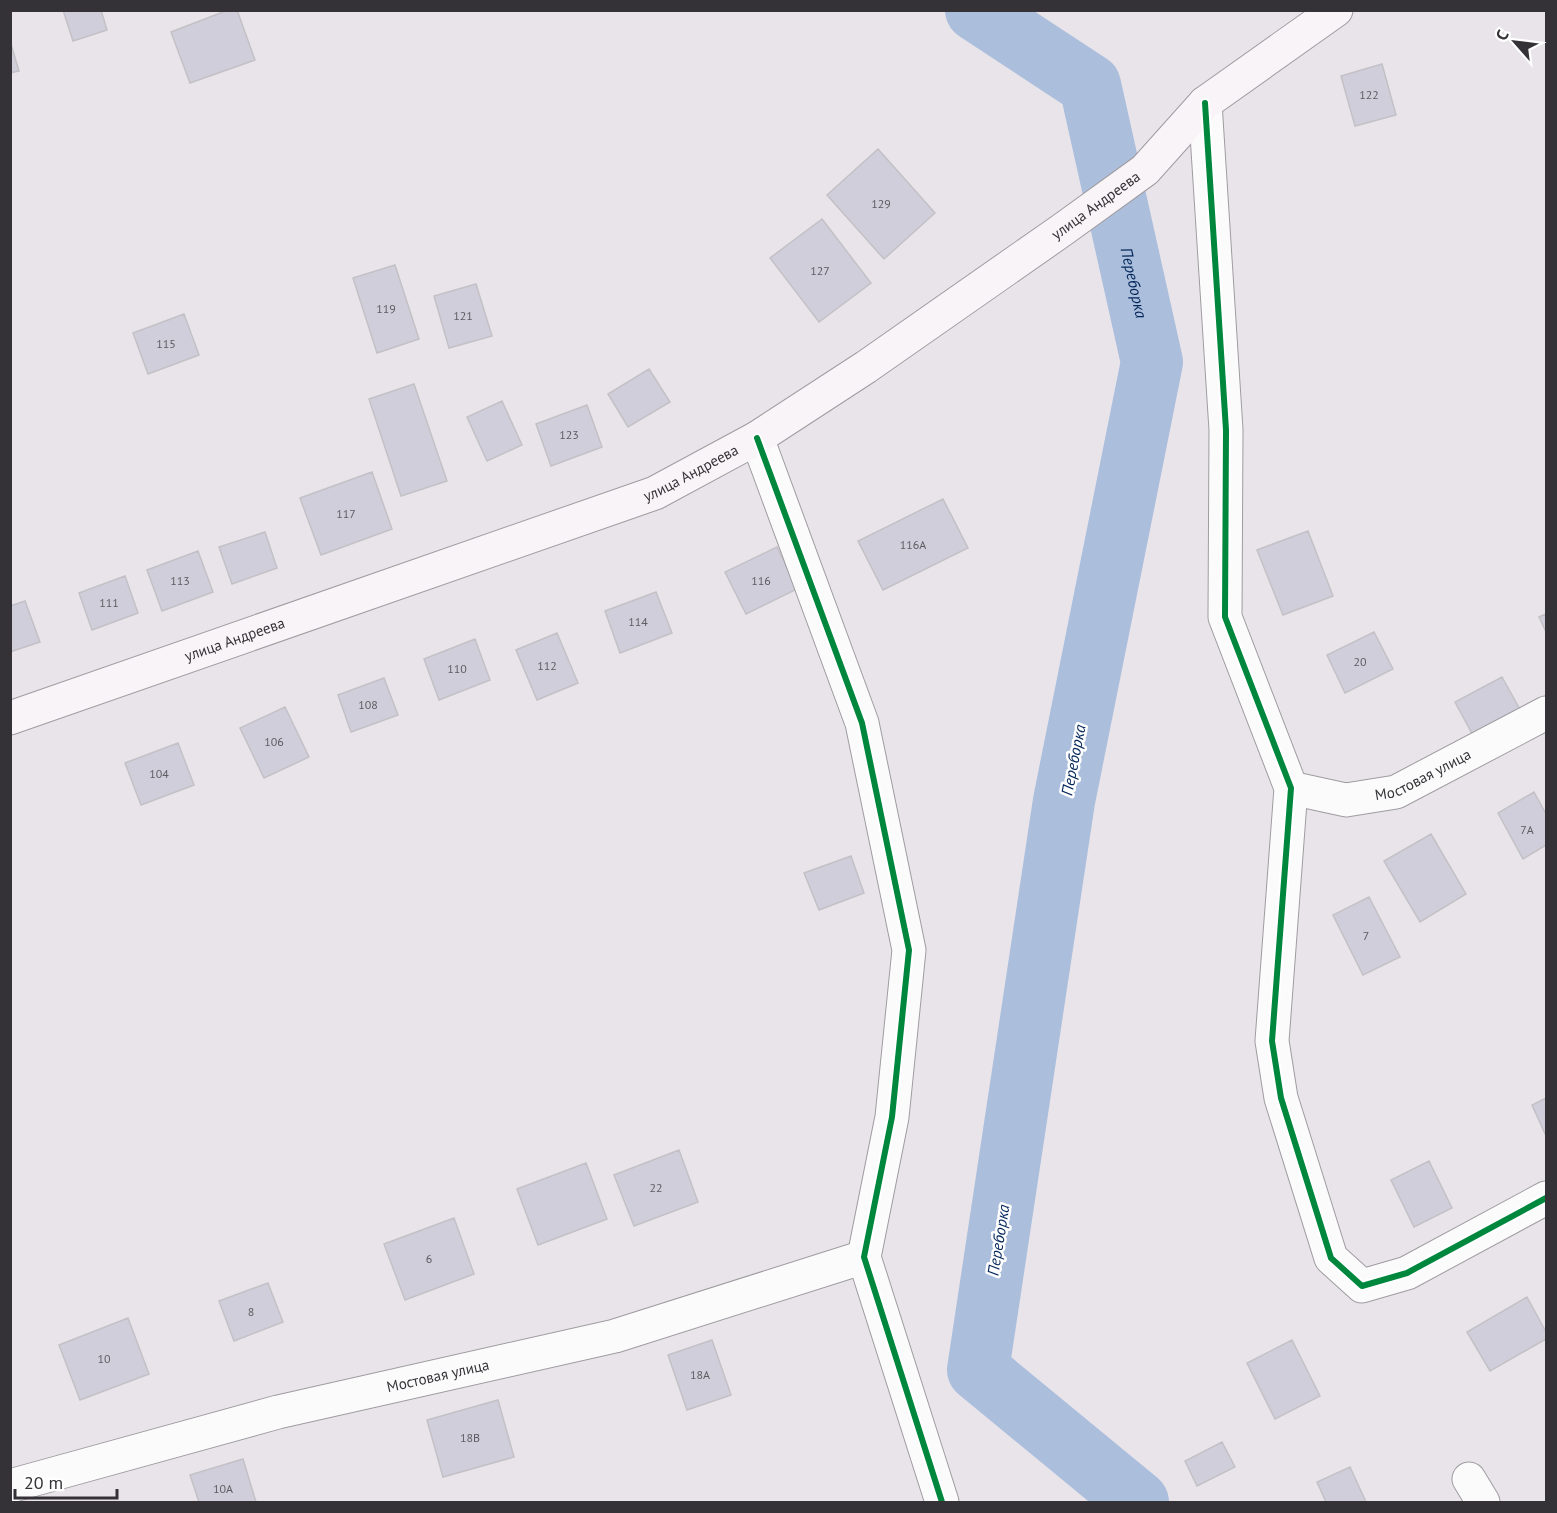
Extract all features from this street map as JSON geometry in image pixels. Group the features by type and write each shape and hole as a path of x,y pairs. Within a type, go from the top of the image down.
{"main road":[{"name":"улица Андреева","path":"10,718 655,493 757,438 866,367 1062,230 1145,170 1205,103 1336,10"}],"street":[{"path":"1205,103 1226,430 1225,616 1292,788 1272,1041 1281,1098 1331,1258 1362,1286 1407,1273 1546,1198"},
{"path":"757,438 862,723 909,950 892,1117 864,1257 942,1503"},
{"name":"Мостовая улица","path":"1292,788 1346,800 1396,792 1546,713"},
{"name":"Мостовая улица","path":"10,1486 278,1412 615,1336 864,1257"}],"building":[{"path":"63,10 101,10 107,30 73,41"},
{"path":"228,10 237,10 255,60 190,83 171,32"},
{"path":"10,41 19,71 10,73"},
{"path":"1382,64 1396,115 1355,126 1341,76"},
{"path":"878,149 935,213 884,259 827,195"},
{"path":"822,219 871,283 819,322 770,258"},
{"path":"395,265 419,339 377,353 353,278"},
{"path":"476,284 492,336 449,348 434,296"},
{"path":"184,314 199,355 148,374 133,333"},
{"path":"649,369 670,402 628,427 608,394"},
{"path":"414,384 447,481 401,496 369,399"},
{"path":"502,401 522,445 487,461 467,417"},
{"path":"587,405 602,447 551,466 536,424"},
{"path":"372,472 392,529 321,555 300,498"},
{"path":"943,499 968,548 883,590 858,541"},
{"path":"1308,531 1333,596 1283,615 1257,550"},
{"path":"265,532 277,568 232,584 219,547"},
{"path":"777,547 797,589 746,614 725,572"},
{"path":"198,551 213,592 162,611 147,570"},
{"path":"125,576 138,613 92,630 79,593"},
{"path":"656,592 672,633 620,653 605,611"},
{"path":"25,601 40,642 10,652 10,606"},
{"path":"1546,614 1546,632 1539,617"},
{"path":"1374,632 1393,669 1345,693 1327,655"},
{"path":"557,633 578,683 537,700 516,650"},
{"path":"475,639 490,680 439,700 424,659"},
{"path":"1502,677 1522,713 1475,739 1455,702"},
{"path":"384,678 398,715 351,732 338,695"},
{"path":"285,707 309,757 264,778 240,728"},
{"path":"178,743 194,785 141,805 125,763"},
{"path":"1534,792 1546,814 1546,845 1523,859 1498,813"},
{"path":"1431,834 1466,894 1420,922 1384,861"},
{"path":"851,856 864,893 819,910 804,873"},
{"path":"1369,897 1400,957 1363,975 1333,915"},
{"path":"1546,1098 1546,1136 1532,1105"},
{"path":"679,1150 698,1202 634,1226 614,1175"},
{"path":"1429,1161 1452,1208 1414,1227 1391,1180"},
{"path":"586,1163 607,1219 538,1245 517,1189"},
{"path":"454,1218 474,1274 405,1300 384,1244"},
{"path":"268,1283 283,1322 234,1341 219,1301"},
{"path":"1527,1297 1546,1332 1546,1339 1490,1371 1467,1332"},
{"path":"128,1318 149,1374 80,1400 59,1345"},
{"path":"712,1340 731,1395 687,1410 668,1355"},
{"path":"1292,1340 1320,1396 1275,1419 1247,1363"},
{"path":"498,1400 514,1457 443,1477 427,1420"},
{"path":"1222,1442 1235,1467 1197,1486 1185,1461"},
{"path":"243,1459 256,1502 199,1502 190,1475"},
{"path":"1350,1467 1366,1502 1326,1502 1317,1482"}],"waterway":[{"name":"Переборка","path":"976,10 1090,85 1152,362 1064,801 978,1370 1138,1502"}],"cycle path":[{"path":"1205,103 1226,430 1225,617 1291,788 1272,1041 1281,1098 1331,1258 1362,1286 1407,1273 1546,1198"},
{"path":"757,438 862,723 909,950 892,1117 864,1257 942,1502"}]}
